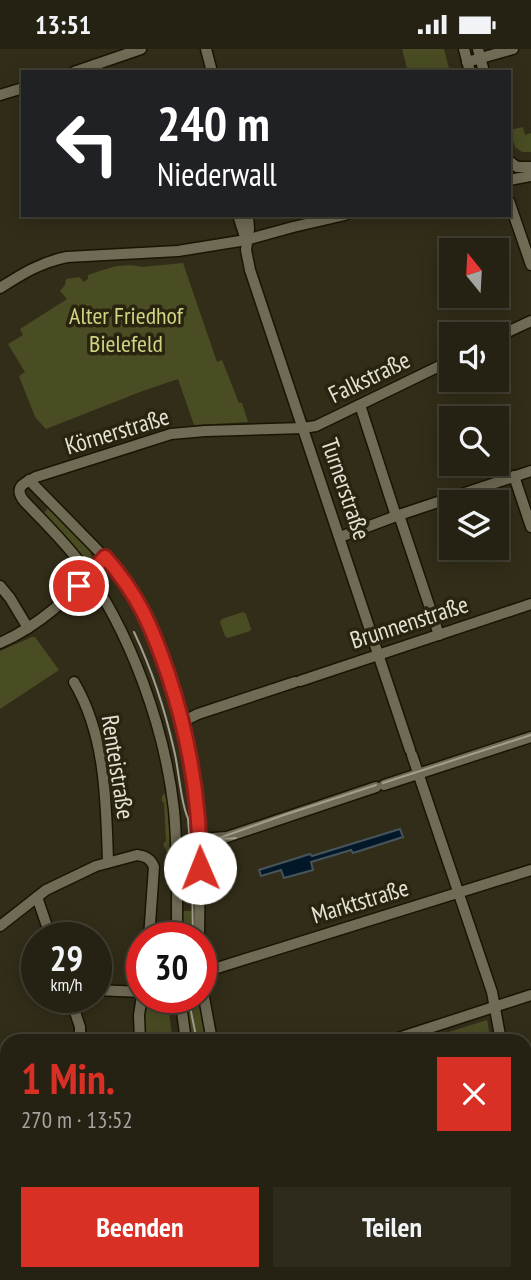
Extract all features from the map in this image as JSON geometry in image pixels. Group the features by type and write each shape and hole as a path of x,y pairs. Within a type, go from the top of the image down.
{"street":[{"path":"80,70 141,49"},
{"path":"206,49 211,70"},
{"path":"464,49 469,67"},
{"path":"469,67 480,54 513,49"},
{"path":"0,95 21,89"},
{"path":"511,162 517,167 531,167"},
{"path":"511,180 531,176"},
{"path":"511,207 531,265"},
{"path":"239,217 246,240"},
{"path":"246,240 248,217"},
{"path":"0,288 31,268 56,259 178,251 246,240 336,217"},
{"name":"Turnerstraße","path":"246,240 246,254 255,284 458,893 495,1007 500,1034"},
{"path":"509,331 531,321"},
{"name":"Falkstraße","path":"303,428 316,426 439,366"},
{"path":"360,405 439,635"},
{"name":"Körnerstraße","path":"26,482 171,434 303,428"},
{"path":"340,537 397,515 531,471"},
{"path":"514,476 531,527"},
{"path":"177,922 174,816 160,739 144,689 123,635 90,575 71,550 21,498 20,488 26,482 105,557 123,578 149,623 173,688 195,786 200,839 199,922"},
{"path":"0,643 28,628 90,575 105,557"},
{"path":"0,586 28,628"},
{"name":"Brunnenstraße","path":"182,722 198,714 531,604"},
{"name":"Renteistraße","path":"74,682 89,709 96,734 106,796 108,862"},
{"path":"200,839 227,837 531,737"},
{"path":"0,926 46,890 108,862 137,855 150,860 153,867 150,922"},
{"name":"Marktstraße","path":"217,967 531,870"},
{"path":"37,897 46,922"},
{"path":"411,1034 531,995"},
{"path":"76,1013 80,1034"},
{"path":"139,1013 140,1034"},
{"path":"182,1013 185,1034"},
{"path":"207,1013 211,1034"}],"green space":[{"path":"402,49 444,49 449,70 407,70"},
{"path":"523,127 525,135 531,133 531,152 522,152 515,147 511,130"},
{"name":"Alter Friedhof Bielefeld","path":"183,263 217,362 222,360 248,422 194,425 178,379 46,429 35,417 19,376 25,372 8,344 23,335 20,329 67,299 60,291 66,279 79,277 84,282 88,275 121,266"},
{"path":"50,506 88,546 92,557 86,563 41,516"},
{"path":"243,612 246,614 250,631 228,638 220,622"},
{"path":"35,637 59,670 0,709 0,651"},
{"path":"167,792 172,857 163,844 166,841 162,796"},
{"path":"177,799 182,838 181,911 195,911 196,865 195,922 178,922"},
{"path":"146,1013 169,1013 172,1034 146,1034"},
{"path":"186,1013 204,1013 208,1034 191,1034"},
{"path":"487,1020 490,1034 442,1034"}],"water":[{"path":"400,829 403,837 353,853 351,850 311,862 313,870 284,878 281,870 261,876 259,870 310,854 312,856"}],"tram line":[{"path":"134,632 152,675 166,720 188,818 195,829 206,835 223,839 236,838"},
{"path":"383,783 531,735"},
{"path":"185,880 192,857 208,842 376,785"},
{"path":"188,818 193,922"},
{"path":"191,1013 196,1034"}],"route":[{"path":"79,586 105,557 139,603 156,638 173,688 192,764 199,815 200,868"}]}
